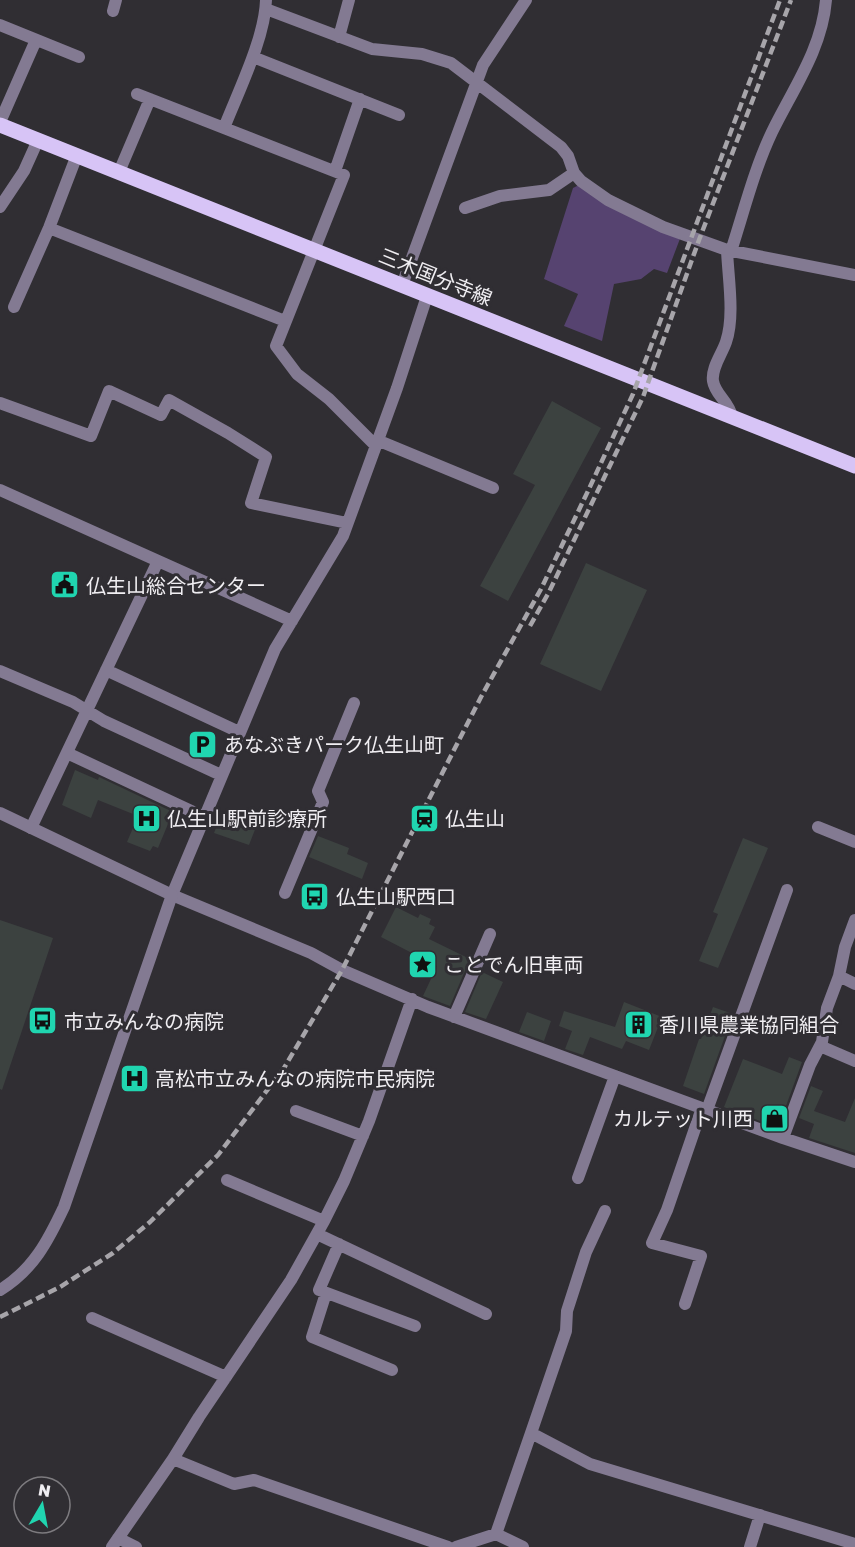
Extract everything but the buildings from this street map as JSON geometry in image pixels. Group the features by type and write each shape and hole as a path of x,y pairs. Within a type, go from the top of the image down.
{"main road":[{"name":"三木国分寺線","path":"0,124 855,466"}],"street":[{"path":"339,37 349,0"},
{"path":"402,285 487,57 526,0"},
{"path":"732,417 730,406 715,388 712,379 730,328 729,250 771,134 816,46 826,0"},
{"path":"224,128 253,57 266,4 339,37 372,49 436,58 451,63 561,147 568,156 574,173 608,200 663,227 729,250 855,275"},
{"path":"0,25 79,57"},
{"path":"0,124 36,40"},
{"path":"253,57 399,115"},
{"path":"137,94 344,174 276,346 297,374 329,399 376,442 493,488"},
{"path":"119,172 150,99"},
{"path":"335,171 360,99"},
{"path":"0,207 24,171 39,140"},
{"path":"14,307 49,228 76,155"},
{"path":"465,208 500,196 549,190 574,173"},
{"path":"49,228 285,321"},
{"path":"0,1290 15,1281 46,1245 64,1207 172,895 275,649 343,536 427,296"},
{"path":"0,403 92,436 109,391 161,415 169,400 266,457 251,503 347,524"},
{"path":"0,490 292,621"},
{"path":"31,828 158,561"},
{"path":"106,670 239,732"},
{"path":"0,671 73,702 87,711 221,775"},
{"path":"285,893 323,802 318,791 354,703"},
{"path":"67,753 204,817"},
{"path":"0,813 172,895 284,941 342,970 454,1017 783,1138 855,1162"},
{"path":"818,827 855,842"},
{"path":"685,1304 701,1256 652,1243 667,1210 787,890"},
{"path":"783,1138 810,1065 820,1046 827,1008 855,920"},
{"path":"454,1017 490,933"},
{"path":"839,976 855,984"},
{"path":"136,1547 115,1543 173,1460 291,1280 317,1234 344,1181 363,1136 412,999"},
{"path":"820,1046 855,1062"},
{"path":"578,1178 615,1076"},
{"path":"296,1111 363,1136"},
{"path":"226,1180 324,1221"},
{"path":"496,1534 566,1331 567,1311 586,1252 604,1212"},
{"path":"317,1234 486,1314"},
{"path":"339,1244 319,1290 415,1326"},
{"path":"326,1293 312,1336 392,1370"},
{"path":"92,1318 226,1377"},
{"path":"531,1433 590,1464 855,1544"},
{"path":"173,1460 234,1484 254,1480 448,1547"},
{"path":"750,1547 760,1515"},
{"path":"456,1547 496,1534 523,1547"}],"shaded area":[{"path":"581,184 681,236 667,273 654,269 641,279 614,284 602,341 564,326 578,294 544,279 573,188"}],"railway":[{"path":"0,1317 60,1287 113,1253 150,1222 218,1155 284,1068 342,970 481,697 541,589 588,491 633,394 780,0"},
{"path":"530,626 549,592 643,397 699,240 791,0"}],"place":[{"name":"仏生山総合センター","path":"65,585"},
{"name":"あなぶきパーク仏生山町","path":"203,744"},
{"name":"仏生山駅前診療所","path":"146,818"},
{"name":"仏生山","path":"424,818"},
{"name":"仏生山駅西口","path":"315,896"},
{"name":"ことでん旧車両","path":"423,964"},
{"name":"市立みんなの病院","path":"43,1021"},
{"name":"香川県農業協同組合","path":"638,1024"},
{"name":"高松市立みんなの病院市民病院","path":"134,1078"},
{"name":"カルテット川西","path":"774,1118"}]}
